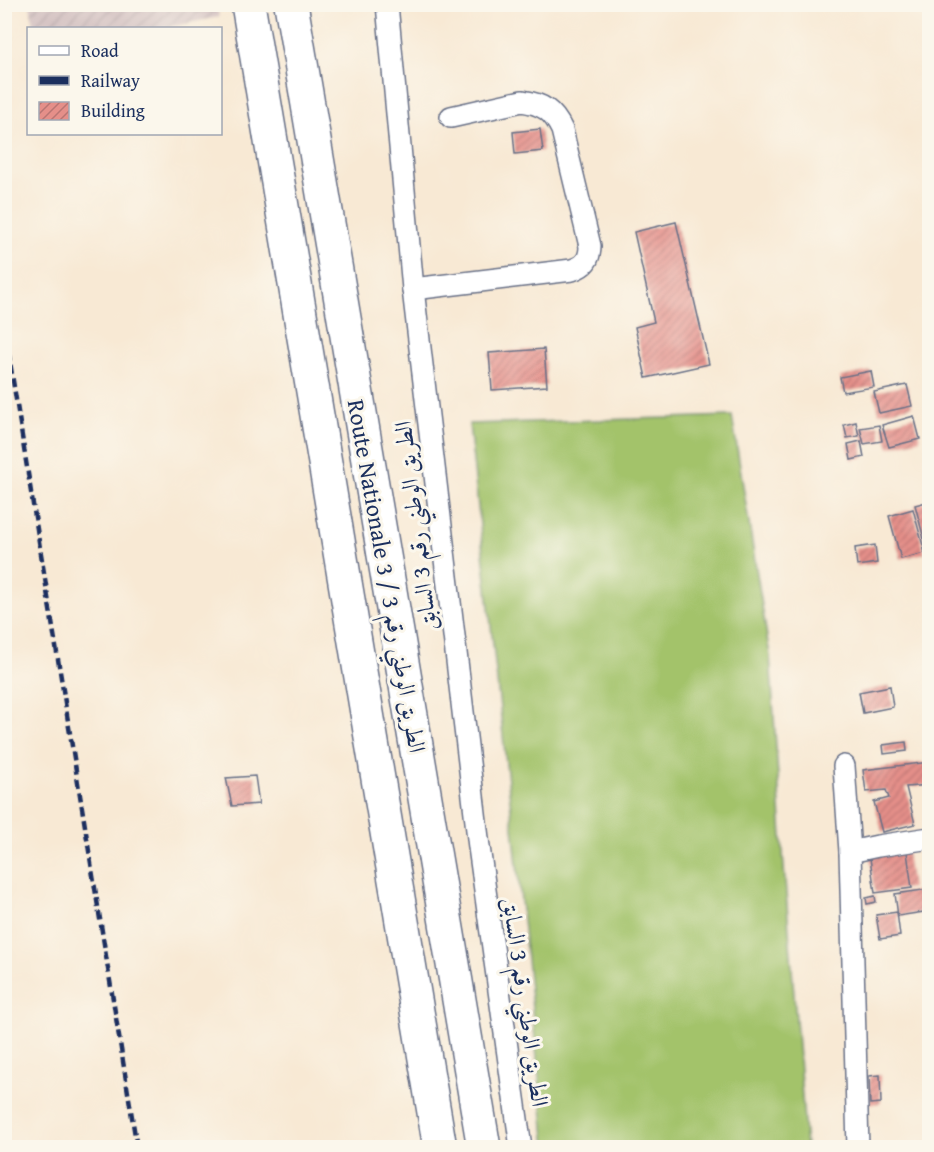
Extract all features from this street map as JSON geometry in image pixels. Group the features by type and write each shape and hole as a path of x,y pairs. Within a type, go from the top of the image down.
{"highway":[{"name":"Route Nationale 3 / الطريق الوطني رقم 3","path":"248,4 440,1148"},
{"name":"Route Nationale 3 / الطريق الوطني رقم 3","path":"291,4 484,1148"}],"street":[{"name":"الطريق الوطني رقم 3 السابق","path":"387,4 413,289 479,847 520,1148"},
{"path":"413,289 572,270 584,265 590,253 562,130 551,112 533,102 522,101 452,117"},
{"path":"844,766 850,852 858,1148"},
{"path":"850,852 930,838"}],"shaded area":[{"path":"30,5 217,5 219,17 169,27 34,27"}],"green space":[{"path":"732,416 770,656 806,1147 546,1147 469,424"}],"building":[{"path":"540,129 543,151 515,154 513,132"},
{"path":"676,222 709,364 646,378 635,327 654,322 634,232"},
{"path":"544,349 547,386 492,390 489,353"},
{"path":"871,371 874,387 843,392 840,377"},
{"path":"907,385 912,406 879,413 874,392"},
{"path":"914,416 920,439 889,447 882,425"},
{"path":"856,422 859,436 847,438 844,425"},
{"path":"879,425 882,441 864,444 860,428"},
{"path":"861,441 864,457 851,460 848,444"},
{"path":"930,501 930,558 929,558 915,505"},
{"path":"913,509 925,553 901,559 889,516"},
{"path":"875,545 877,563 857,566 855,548"},
{"path":"890,686 893,707 863,713 859,692"},
{"path":"906,742 907,751 884,754 883,745"},
{"path":"930,762 930,785 906,787 915,824 882,832 874,802 889,798 886,790 866,792 863,770"},
{"path":"255,776 259,804 232,806 226,778"},
{"path":"906,845 912,888 875,893 869,851"},
{"path":"930,889 930,911 898,916 895,894"},
{"path":"875,896 876,902 867,904 866,898"},
{"path":"897,912 900,936 880,939 876,915"},
{"path":"880,1075 881,1103 870,1104 869,1076"},
{"path":"927,1143 927,1148 906,1148 906,1145"}],"railway":[{"path":"4,325 137,1148"}]}
